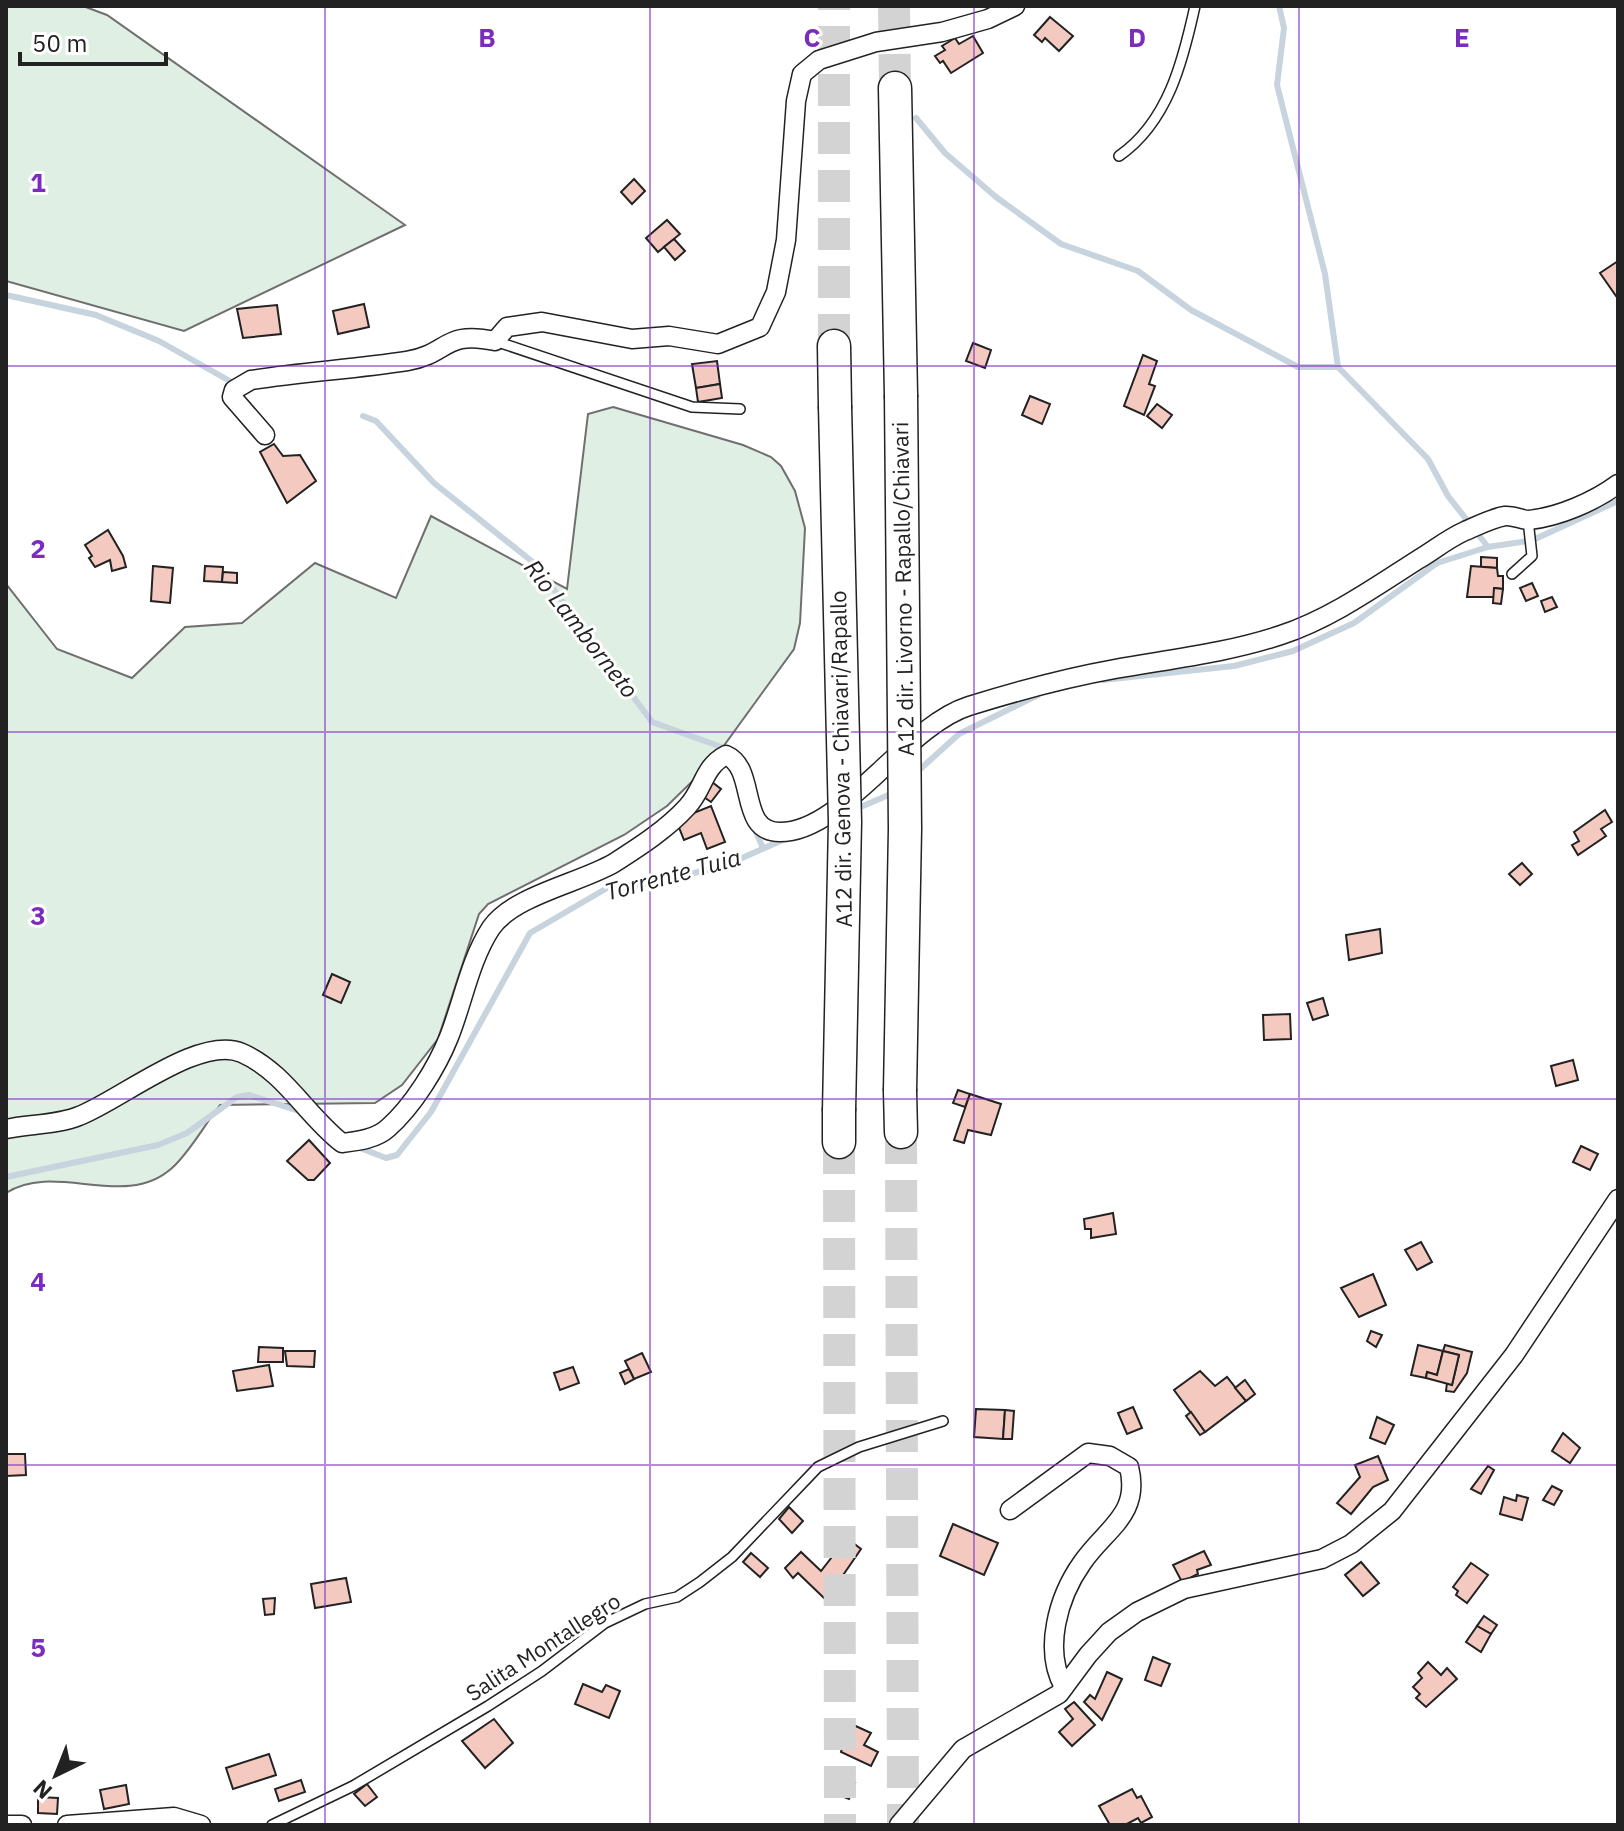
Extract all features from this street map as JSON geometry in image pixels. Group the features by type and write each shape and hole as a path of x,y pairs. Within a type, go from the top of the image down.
{"highway":[{"name":"A12 dir. Livorno - Rapallo/Chiavari","path":"895,88 905,829 901,1132"},
{"name":"A12 dir. Genova - Chiavari/Rapallo","path":"834,346 845,822 839,1127"}],"street":[{"path":"265,435 232,397 234,390 251,380 410,360 469,336 495,341 507,327 542,322 632,339 669,336 718,344 760,327 776,292 786,240 796,101 802,74 819,60 876,42 942,32 988,19 1015,6"},
{"path":"6,1129 75,1118 174,1065 209,1051 239,1051 286,1083 325,1129 342,1143 365,1140 387,1129 419,1090 448,1040 472,969 492,927 520,904 612,864 652,837 689,806 712,762 726,755 737,760 756,820 766,830 781,832 824,818 894,757 939,722 965,708 1057,680 1211,654 1281,635 1318,620 1462,532 1507,516 1528,520 1593,501 1618,484"},
{"path":"899,1825 963,1749 1059,1694 1109,1632 1137,1612 1184,1589 1322,1559 1351,1544 1392,1511 1514,1355 1618,1199"},
{"path":"1010,1510 1088,1453 1110,1456 1129,1467 1134,1486 1130,1501 1114,1529 1081,1564 1060,1612 1052,1652 1057,1674 1064,1687"},
{"path":"67,1825 174,1817 201,1825"},
{"path":"6,1825 22,1825"}],"lane":[{"path":"1119,156 1138,143 1159,116 1186,48 1195,6"},
{"path":"495,341 692,407 740,409"},
{"path":"1512,574 1532,556 1528,520"},
{"name":"Salita Montallegro","path":"272,1825 353,1786 488,1706 542,1671 605,1623 645,1604 677,1597 700,1582 732,1557 818,1467 859,1447 943,1421"}],"green space":[{"path":"6,6 83,6 107,15 405,225 184,331 6,281"},
{"path":"613,407 743,445 771,457 781,466 795,491 805,528 800,623 794,649 712,762 667,806 624,835 488,904 479,914 438,1039 402,1085 375,1103 220,1105 179,1161 153,1180 133,1186 46,1182 26,1185 6,1193 6,584 57,649 132,678 185,627 242,623 315,563 396,598 431,516 567,589 588,414"}],"building":[{"path":"1050,17 1073,36 1059,51 1045,38 1042,42 1034,35"},
{"path":"973,36 983,53 951,73 935,56 945,50 942,46 955,38 959,44"},
{"path":"634,179 645,191 632,204 621,192"},
{"path":"667,220 680,234 658,252 646,238"},
{"path":"674,239 685,251 675,260 664,247"},
{"path":"1618,261 1618,295 1616,296 1600,273"},
{"path":"364,304 369,327 338,334 333,311"},
{"path":"277,305 281,334 243,338 237,309"},
{"path":"973,343 991,350 985,368 966,361"},
{"path":"1143,355 1157,361 1149,384 1155,386 1144,415 1124,406"},
{"path":"717,361 720,384 696,388 692,364"},
{"path":"720,384 722,398 698,402 696,388"},
{"path":"1030,396 1050,404 1042,424 1022,415"},
{"path":"1157,404 1172,415 1162,428 1147,416"},
{"path":"274,444 283,456 300,455 316,481 287,503 260,452"},
{"path":"108,530 126,567 112,571 110,560 95,567 85,545"},
{"path":"1481,557 1497,558 1497,568 1481,567"},
{"path":"153,566 173,568 170,603 151,601"},
{"path":"205,566 223,567 222,582 204,581"},
{"path":"1471,566 1497,568 1498,576 1503,576 1503,589 1494,588 1494,597 1467,597"},
{"path":"223,572 237,573 237,583 222,582"},
{"path":"1532,583 1538,596 1526,601 1520,588"},
{"path":"1494,588 1503,589 1501,604 1493,603"},
{"path":"1552,597 1557,607 1545,612 1541,601"},
{"path":"712,782 721,789 711,802 701,795"},
{"path":"711,806 725,842 707,849 701,833 684,840 676,820"},
{"path":"1605,810 1612,822 1601,829 1606,836 1578,855 1572,845 1579,841 1574,832"},
{"path":"1522,863 1532,874 1520,885 1509,874"},
{"path":"1380,929 1382,953 1349,960 1346,935"},
{"path":"332,974 350,982 341,1003 323,995"},
{"path":"1323,998 1328,1015 1313,1020 1307,1003"},
{"path":"1290,1014 1291,1039 1264,1040 1263,1015"},
{"path":"1573,1060 1578,1080 1556,1086 1551,1066"},
{"path":"958,1090 970,1094 965,1107 953,1103"},
{"path":"970,1094 1001,1104 991,1135 968,1130 964,1143 954,1140"},
{"path":"309,1140 330,1163 314,1180 308,1180 287,1161"},
{"path":"1581,1146 1598,1154 1590,1170 1573,1162"},
{"path":"1113,1213 1116,1234 1091,1238 1091,1229 1085,1229 1084,1219"},
{"path":"1421,1242 1432,1262 1417,1270 1405,1250"},
{"path":"1373,1274 1386,1305 1359,1317 1341,1288"},
{"path":"1371,1331 1382,1335 1376,1347 1367,1341"},
{"path":"1418,1345 1443,1351 1437,1375 1427,1372 1426,1378 1411,1375"},
{"path":"1445,1345 1472,1352 1467,1373 1454,1392 1446,1391 1447,1383 1452,1385 1459,1355 1443,1351"},
{"path":"259,1347 283,1348 283,1362 258,1362"},
{"path":"285,1351 315,1351 314,1367 287,1366"},
{"path":"1443,1351 1459,1355 1452,1385 1426,1378 1427,1372 1437,1375"},
{"path":"642,1353 651,1372 634,1379 625,1361"},
{"path":"269,1365 273,1386 237,1391 233,1371"},
{"path":"573,1367 579,1383 560,1390 554,1373"},
{"path":"629,1369 634,1379 625,1384 620,1373"},
{"path":"1200,1371 1215,1386 1227,1377 1246,1401 1205,1432 1174,1390"},
{"path":"1245,1380 1255,1394 1246,1401 1235,1388"},
{"path":"1133,1407 1142,1428 1127,1434 1118,1413"},
{"path":"976,1409 1005,1410 1003,1439 974,1437"},
{"path":"1005,1410 1014,1411 1012,1439 1003,1439"},
{"path":"1191,1412 1205,1432 1200,1435 1186,1416"},
{"path":"1377,1417 1394,1425 1385,1444 1370,1438"},
{"path":"1563,1433 1580,1448 1570,1463 1552,1451"},
{"path":"6,1454 25,1454 26,1475 6,1476"},
{"path":"1378,1456 1388,1480 1373,1487 1351,1514 1337,1503 1360,1477 1355,1465"},
{"path":"1488,1466 1494,1470 1481,1494 1471,1489"},
{"path":"1552,1486 1562,1491 1554,1505 1543,1500"},
{"path":"1517,1495 1528,1498 1522,1520 1500,1514 1504,1497 1516,1501"},
{"path":"789,1507 803,1521 792,1533 779,1519"},
{"path":"953,1524 998,1543 984,1575 940,1556"},
{"path":"848,1539 861,1549 826,1600 798,1573 793,1578 785,1568 801,1552 821,1571 835,1553 831,1550 838,1541 844,1545"},
{"path":"1204,1551 1211,1565 1197,1570 1198,1574 1182,1582 1173,1565"},
{"path":"751,1553 768,1568 760,1577 743,1562"},
{"path":"1361,1562 1379,1583 1363,1596 1345,1575"},
{"path":"1471,1563 1488,1575 1467,1603 1456,1595 1458,1591 1453,1587"},
{"path":"346,1578 351,1602 315,1608 311,1584"},
{"path":"275,1598 274,1614 265,1615 263,1599"},
{"path":"1484,1616 1497,1625 1491,1634 1477,1626"},
{"path":"1477,1626 1491,1634 1481,1652 1466,1642"},
{"path":"1153,1657 1170,1664 1161,1686 1145,1680"},
{"path":"1428,1662 1441,1675 1447,1668 1457,1679 1426,1707 1416,1698 1420,1694 1413,1687 1422,1678 1418,1673"},
{"path":"1107,1672 1122,1679 1102,1720 1084,1702 1090,1695 1095,1699"},
{"path":"583,1684 602,1692 606,1685 620,1691 609,1718 575,1704"},
{"path":"1074,1702 1095,1725 1072,1746 1059,1732 1073,1719 1065,1709"},
{"path":"494,1719 513,1743 485,1768 462,1741"},
{"path":"849,1723 871,1733 864,1745 878,1752 871,1766 841,1752"},
{"path":"269,1754 276,1775 233,1789 226,1768"},
{"path":"301,1780 305,1792 279,1801 275,1789"},
{"path":"840,1780 855,1783 849,1799 836,1794"},
{"path":"367,1784 377,1797 365,1806 354,1794"},
{"path":"126,1785 129,1804 104,1809 100,1790"},
{"path":"1132,1789 1137,1798 1141,1796 1152,1817 1141,1823 1138,1818 1125,1825 1110,1825 1099,1806"},
{"path":"38,1797 58,1798 57,1814 38,1813"}],"waterway":[{"path":"1279,6 1284,28 1277,85 1325,274 1338,367 1428,459 1448,496 1488,547"},
{"path":"916,118 945,153 996,197 1061,244 1138,271 1191,310 1298,367 1338,367"},
{"name":"Rio Lamborneto","path":"6,295 96,315 159,341 235,384"},
{"name":"Rio Lamborneto","path":"363,416 376,421 434,483 534,563 652,722 727,749"},
{"name":"Torrente Tuia","path":"1535,539 1618,501"},
{"name":"Torrente Tuia","path":"1103,680 1234,666 1293,651 1354,623 1437,563 1488,547 1528,541"},
{"name":"Torrente Tuia","path":"917,772 959,734 1038,695"},
{"name":"Torrente Tuia","path":"856,809 893,793"},
{"name":"Rio Lamborneto","path":"753,825 763,848"},
{"name":"Torrente Tuia","path":"355,1146 386,1158 397,1155 431,1112 530,933 607,888 642,885 724,866 787,838"},
{"name":"Torrente Tuia","path":"6,1177 158,1145 187,1133 237,1097 249,1095 302,1112"}],"tunnel":[{"path":"834,6 834,346"},
{"path":"894,6 895,88"},
{"path":"901,1132 903,1825"},
{"path":"839,1142 840,1825"}]}
